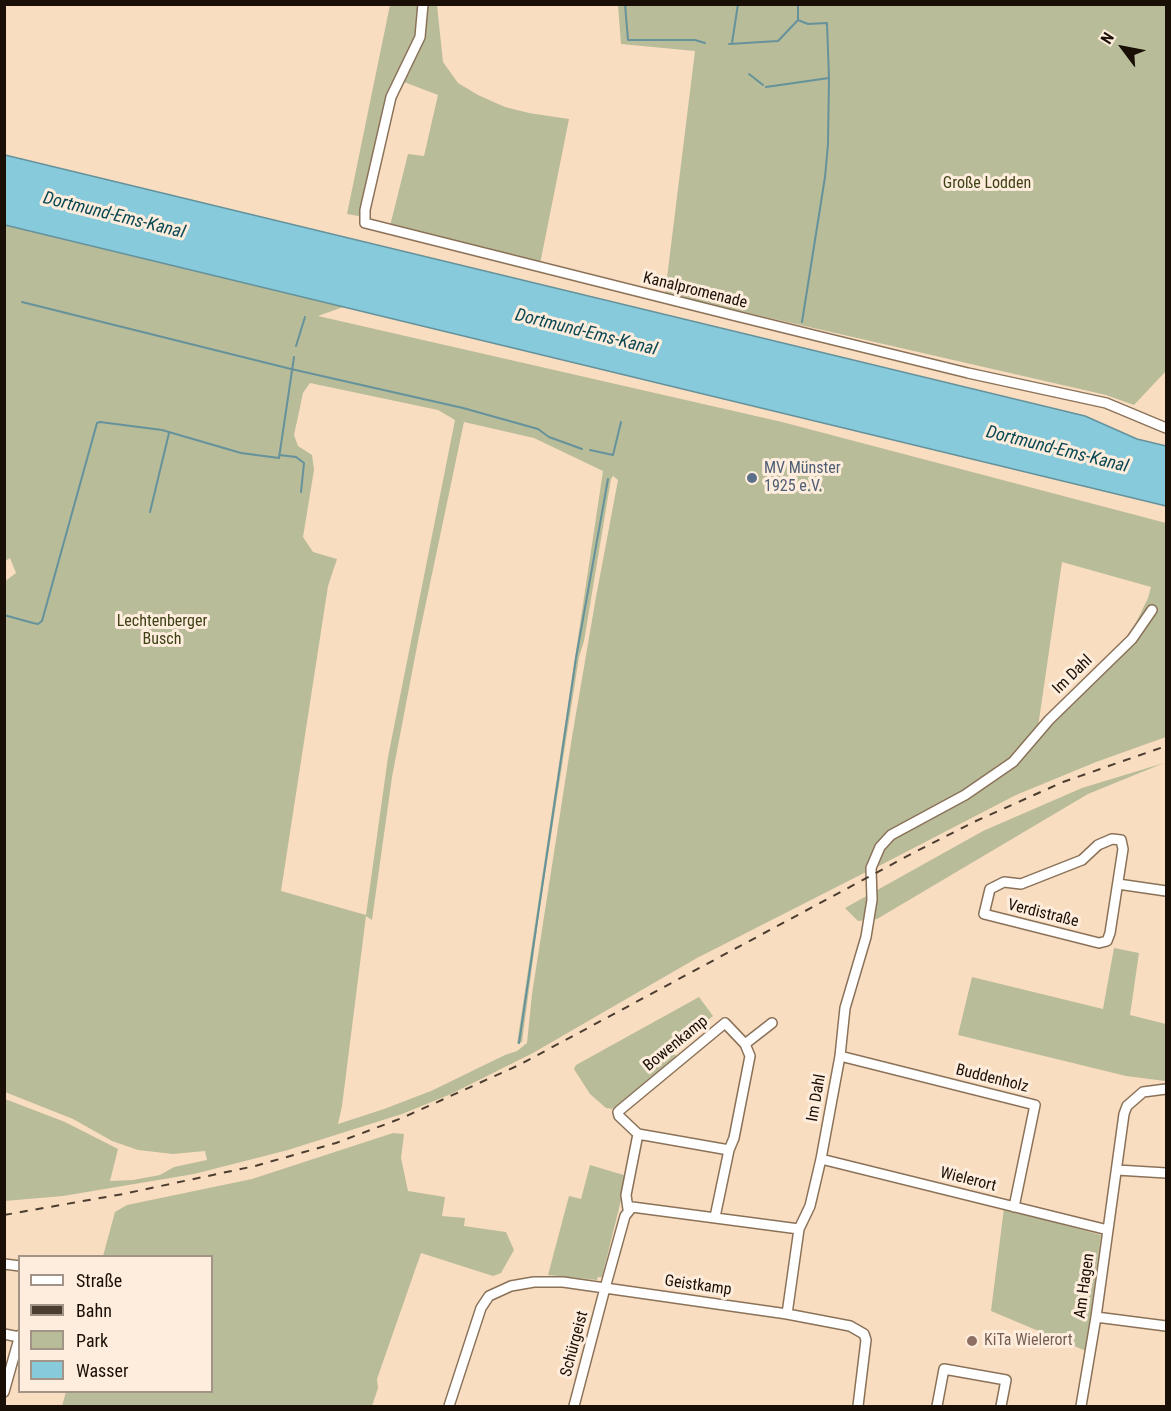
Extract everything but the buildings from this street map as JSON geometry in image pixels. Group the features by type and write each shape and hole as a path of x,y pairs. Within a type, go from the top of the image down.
{"street":[{"name":"Kanalpromenade","path":"423,4 420,37 391,97 365,210 365,223 968,373 1106,403 1167,428"},
{"name":"Im Dahl","path":"799,1229 810,1206 821,1159 840,1056 845,1008 866,937 872,900 871,868 880,848 891,836 965,795 1013,762 1048,720 1132,639 1152,610"},
{"name":"Verdistraße","path":"1112,839 1121,840 1123,844 1118,884 1110,933 1107,942 1104,943 984,914 990,889 1004,882 1021,884 1082,860 1098,845 1112,839"},
{"path":"1118,884 1167,891"},
{"name":"Bowenkamp","path":"638,1134 619,1116 620,1110 725,1023 745,1044"},
{"path":"715,1217 750,1056 745,1044 772,1023"},
{"name":"Buddenholz","path":"840,1056 1035,1105 1014,1207"},
{"name":"Am Hagen","path":"1080,1407 1096,1317 1124,1114 1127,1106 1143,1092 1167,1089"},
{"path":"449,1407 481,1308 489,1296 511,1286 534,1282 563,1282 605,1288 628,1209 626,1195 638,1134 729,1150"},
{"name":"Wielerort","path":"821,1159 1108,1230"},
{"path":"1117,1170 1167,1173"},
{"path":"628,1209 635,1206 799,1229 787,1314"},
{"name":"Geistkamp","path":"605,1288 787,1314 849,1326 864,1334 866,1340 858,1407"},
{"name":"Schürgeist","path":"574,1407 605,1288"},
{"path":"1096,1317 1167,1326"},
{"path":"4,1392 18,1340"},
{"path":"937,1407 944,1369 1006,1380 1001,1407"}],"green space":[{"path":"390,5 437,5 443,62 458,83 505,107 569,119 540,264 390,226 408,154 424,156 438,95 404,82 382,144 368,214 370,218 347,214"},
{"name":"Große Lodden","path":"618,5 1166,5 1166,371 1134,405 1106,395 665,294 695,51 621,44"},
{"name":"Lechtenberger Busch","path":"5,225 343,307 318,316 782,422 1166,523 1166,737 1096,762 1016,795 877,867 877,860 882,849 893,837 1003,773 1130,635 1151,587 1062,562 1038,727 1011,757 964,791 890,831 878,843 870,857 866,872 697,958 533,1053 451,1094 402,1114 288,1150 194,1174 63,1196 5,1201 5,1099 65,1122 118,1149 110,1181 160,1175 174,1167 207,1160 205,1151 173,1154 138,1150 112,1141 73,1119 5,1092 4,582 16,573 10,558 5,561","holes":["310,383 438,410 455,420 388,757 366,915 281,891 328,586 337,559 313,552 303,537 314,470 312,455 298,446 294,435 303,393","464,422 534,438 603,471 517,1044 522,1042 540,906 579,657 584,641 611,479 613,476 618,480 572,737 532,994 527,1043 517,1051 431,1091 338,1124 366,916 372,920 392,777"]},
{"path":"1164,763 1088,794 877,919 858,921 845,908 983,831 1082,788"},
{"path":"1114,948 1139,953 1130,1015 1166,1024 1165,1081 1126,1076 958,1035 972,977 1103,1009"},
{"path":"699,997 713,1016 671,1050 677,1057 612,1109 606,1108 590,1094 574,1069 576,1065"},
{"path":"393,1133 404,1134 401,1158 408,1191 445,1197 442,1216 465,1218 464,1226 506,1232 514,1250 501,1273 493,1276 421,1253 377,1379 378,1388 372,1406 62,1406 66,1393 213,1393 213,1255 103,1255 115,1212 127,1205 252,1179"},
{"path":"590,1165 627,1176 602,1277 598,1277 597,1280 548,1275 569,1196 581,1199"},
{"path":"1004,1208 1101,1235 1086,1351 991,1311"}],"water":[{"name":"Dortmund-Ems-Kanal","path":"5,155 1085,416 1137,439 1166,446 1166,506 5,225"}],"waterway":[{"path":"625,4 628,40 695,40 705,43"},
{"path":"732,43 738,4"},
{"path":"798,4 798,20"},
{"path":"729,44 778,41 798,20 808,24 827,23 829,78 766,87"},
{"path":"749,74 763,85"},
{"path":"802,322 825,177 829,78"},
{"path":"22,302 291,369 463,408 538,429 549,437 582,449"},
{"path":"296,346 305,317"},
{"path":"4,615 38,624 42,621 97,423 162,430 241,453 279,458 294,357"},
{"path":"590,450 613,455 621,422"},
{"path":"150,512 169,433"},
{"path":"279,455 296,457 304,463 301,492"},
{"path":"519,1043 576,658 608,479"}],"railway":[{"path":"4,1215 123,1194 255,1166 336,1143 402,1118 519,1065 976,821 1063,782 1166,746"}],"place":[{"name":"MV Münster 1925 e.V.","path":"752,478"},
{"name":"KiTa Wielerort","path":"972,1341"}]}
